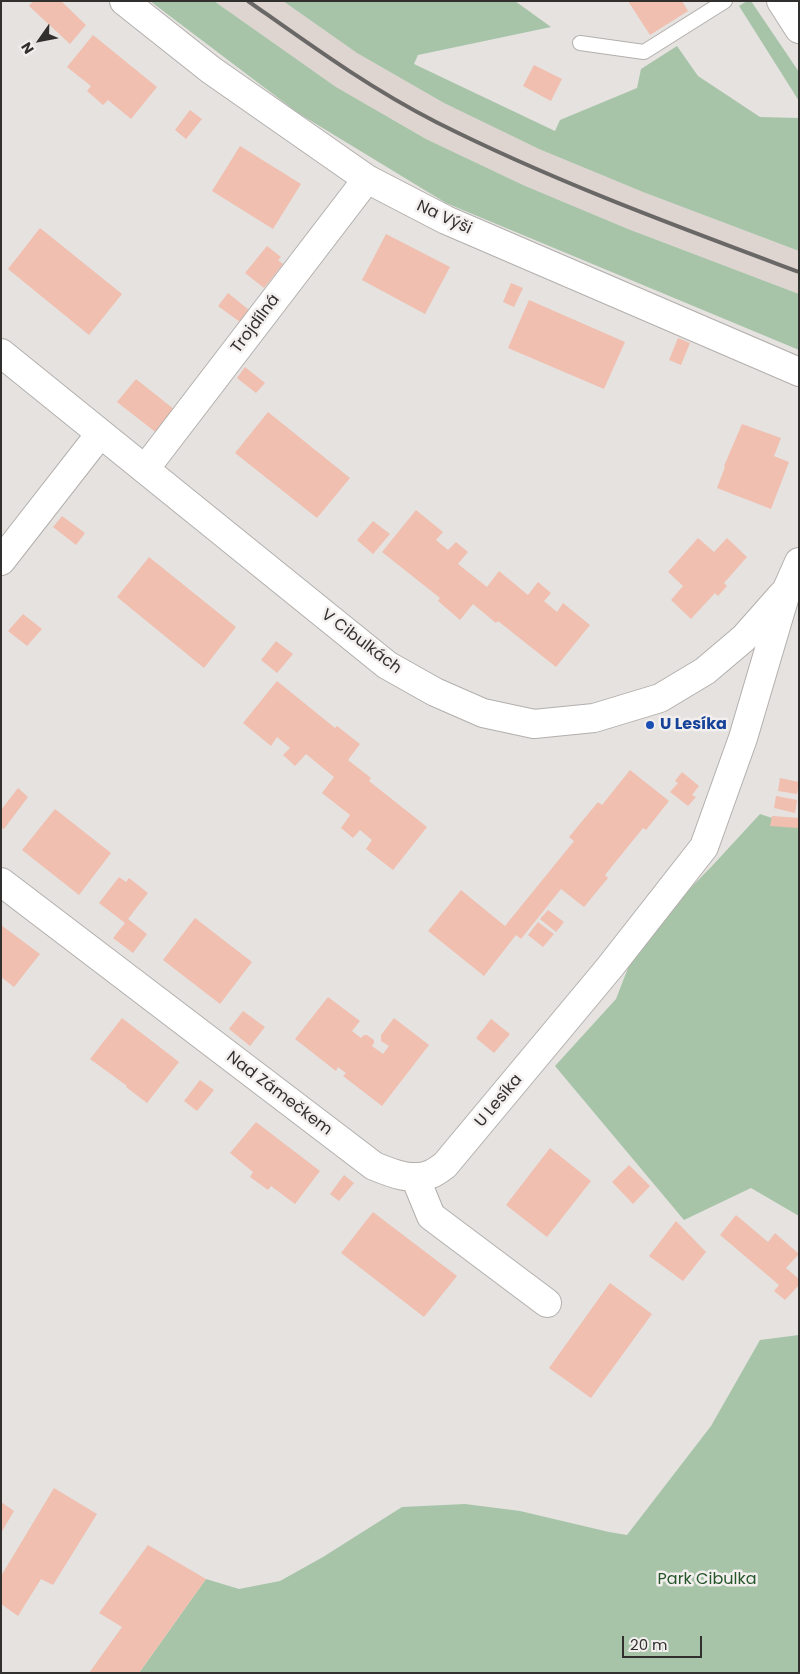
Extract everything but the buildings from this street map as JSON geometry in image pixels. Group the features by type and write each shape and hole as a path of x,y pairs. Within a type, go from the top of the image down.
{"street":[{"name":"Na Výši","path":"124,1 211,70 367,179 446,220 799,372"},
{"path":"781,1 799,29"},
{"name":"Trojdílná","path":"145,469 367,179"},
{"name":"V Cibulkách","path":"1,353 387,665 435,692 483,713 534,724 594,718 660,698 705,671 744,638 787,589"},
{"path":"1,561 100,434"},
{"name":"U Lesíka","path":"415,1177 431,1174 445,1165 610,967 704,847 743,738 787,589 799,562"},
{"name":"Nad Zámečkem","path":"1,882 374,1166 395,1174 415,1177"},
{"path":"415,1177 431,1216 547,1303"}],"lane":[{"path":"580,43 644,52 724,1"}],"shaded area":[{"path":"214,1 283,1 357,53 444,103 539,149 643,192 799,251 799,294 628,229 523,185 426,139 336,87"}],"green space":[{"path":"150,1 214,1 336,87 426,139 523,185 628,229 799,294 799,350 446,203 298,113"},
{"path":"283,1 515,1 551,27 418,55 414,64 555,131 560,120 637,88 641,69 677,46 698,76 760,117 799,118 799,251 643,192 539,149 444,103 357,53"},
{"path":"747,1 751,1 799,72 799,101 739,6"},
{"path":"760,814 799,827 799,1216 751,1188 684,1220 555,1066 616,999 635,950 659,920"},
{"name":"Park Cibulka","path":"799,1335 799,1673 139,1673 206,1579 239,1589 280,1581 323,1557 402,1507 465,1504 520,1511 627,1535 711,1426 760,1340"}],"railway":[{"path":"248,1 363,80 436,122 570,183 661,220 799,272"}],"place":[{"name":"U Lesíka","path":"650,725"}]}
